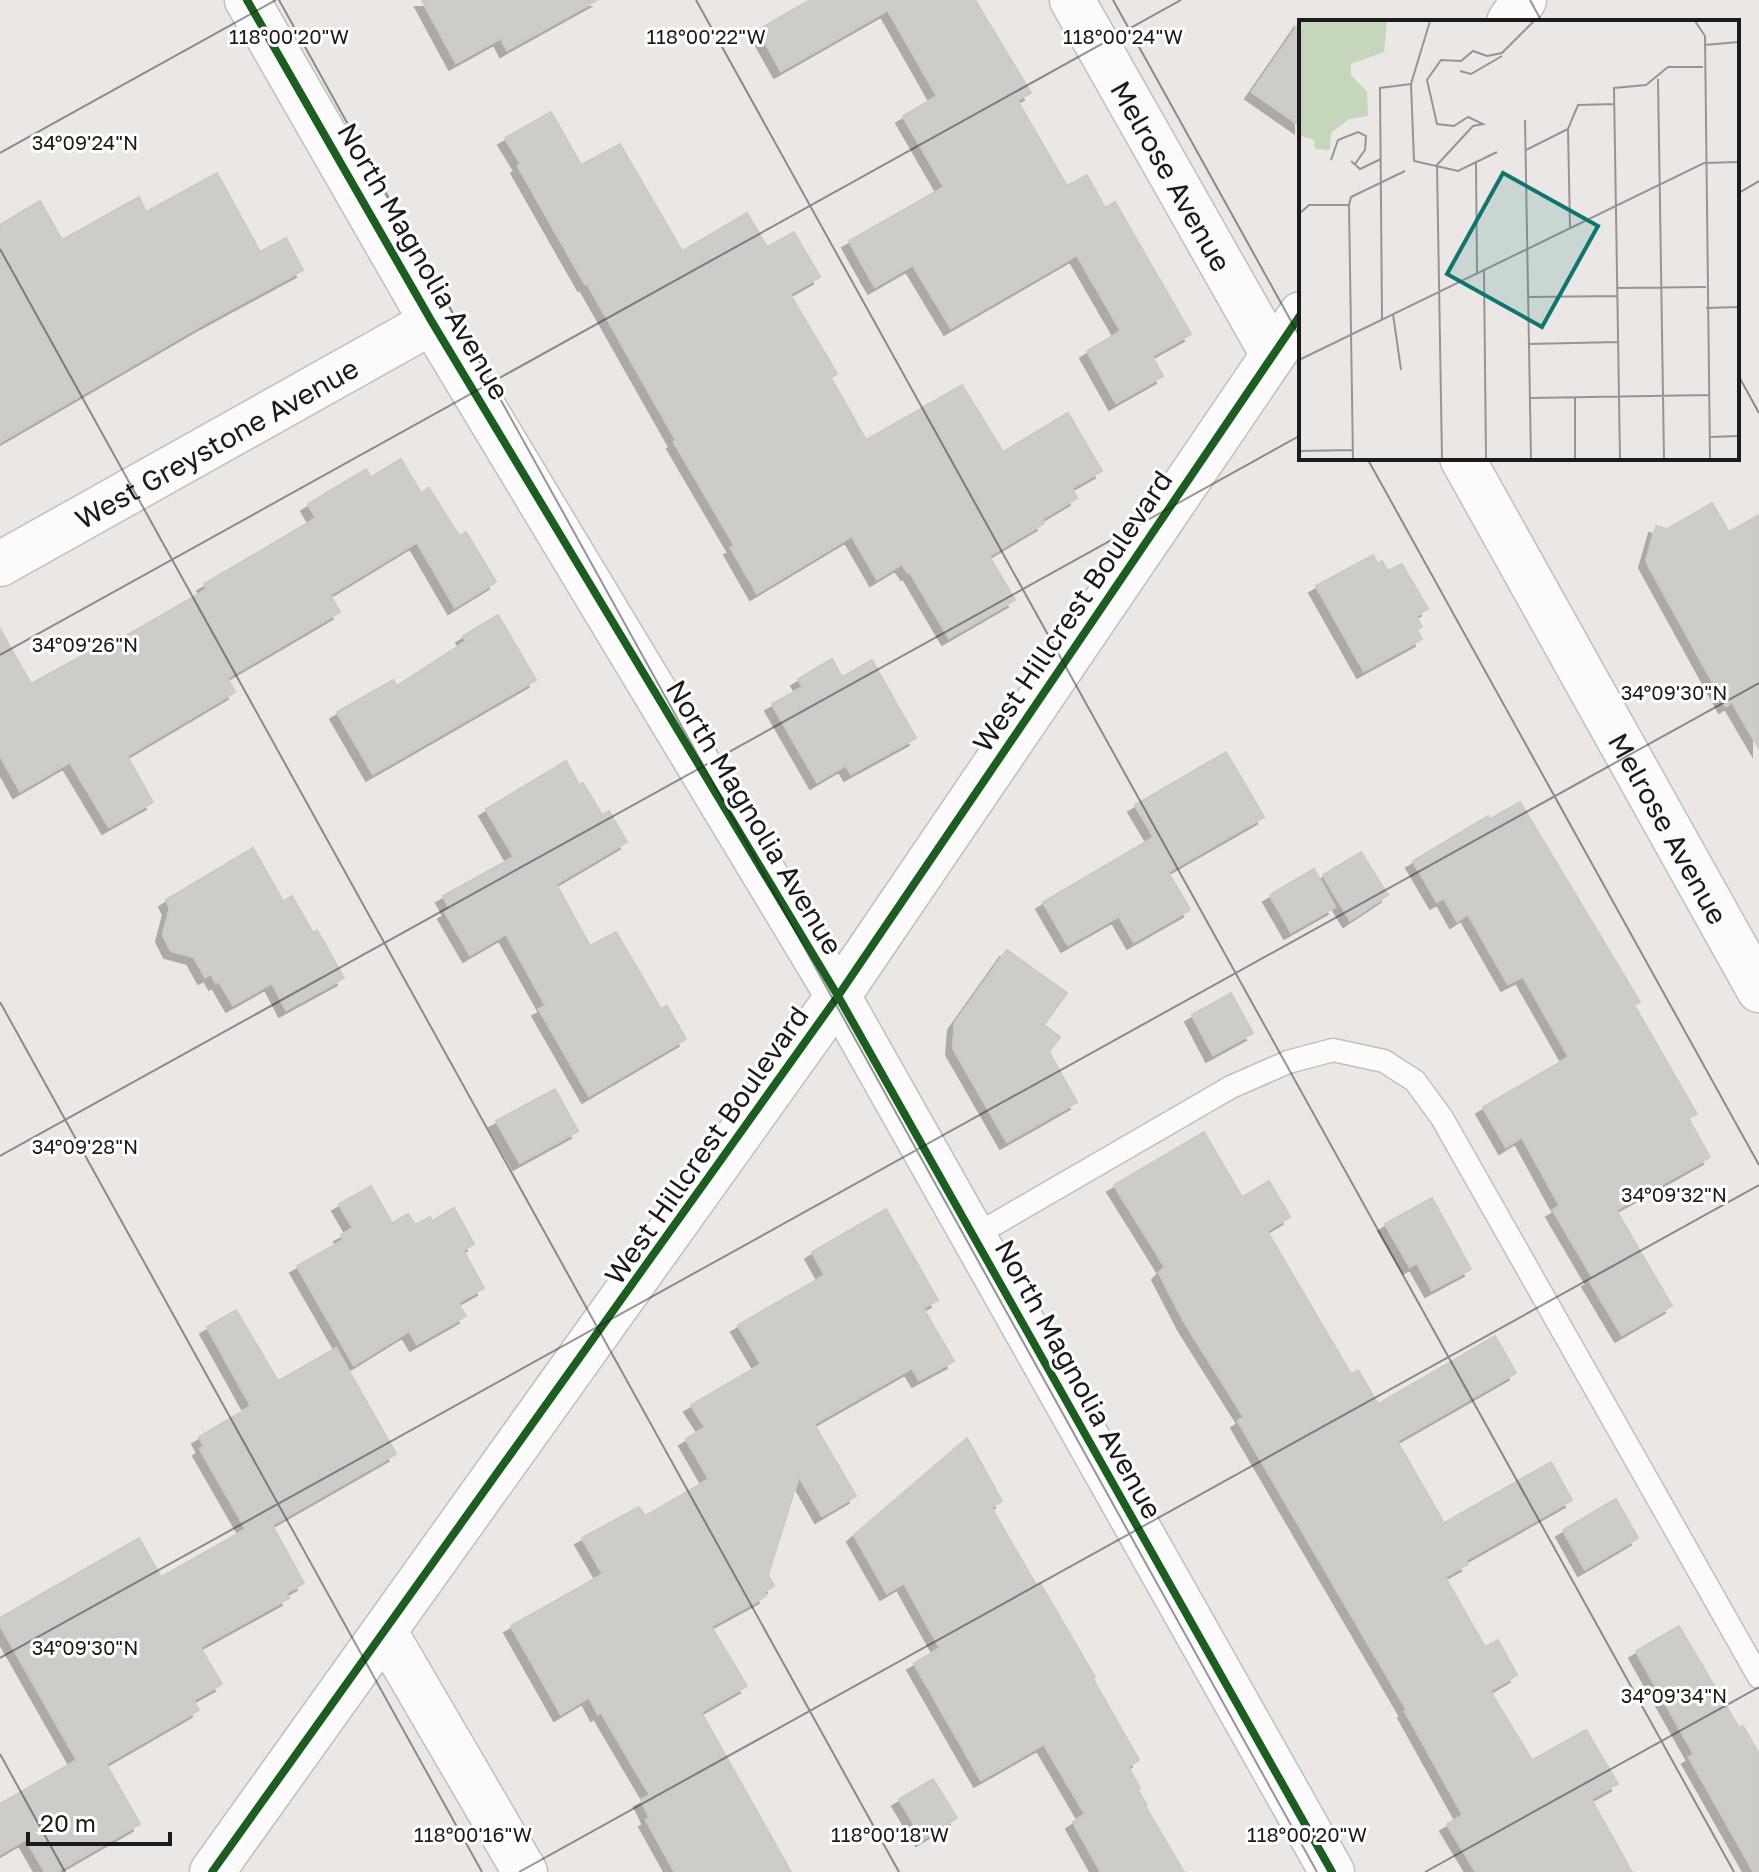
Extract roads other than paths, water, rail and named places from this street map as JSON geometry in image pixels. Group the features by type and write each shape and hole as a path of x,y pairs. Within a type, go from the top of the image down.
{"street":[{"name":"North Magnolia Avenue","path":"247,0 432,322 838,996 1332,1872"},
{"name":"Melrose Avenue","path":"1072,0 1272,353"},
{"path":"1510,20 1524,0"},
{"name":"West Hillcrest Boulevard","path":"212,1872 838,996 1299,317"},
{"name":"West Greystone Avenue","path":"0,564 432,322"},
{"name":"Melrose Avenue","path":"1463,460 1759,990"},
{"path":"385,1632 525,1872"}],"lane":[{"path":"974,1236 1231,1087 1288,1062 1333,1050 1384,1061 1415,1081 1442,1118 1759,1677"}]}
